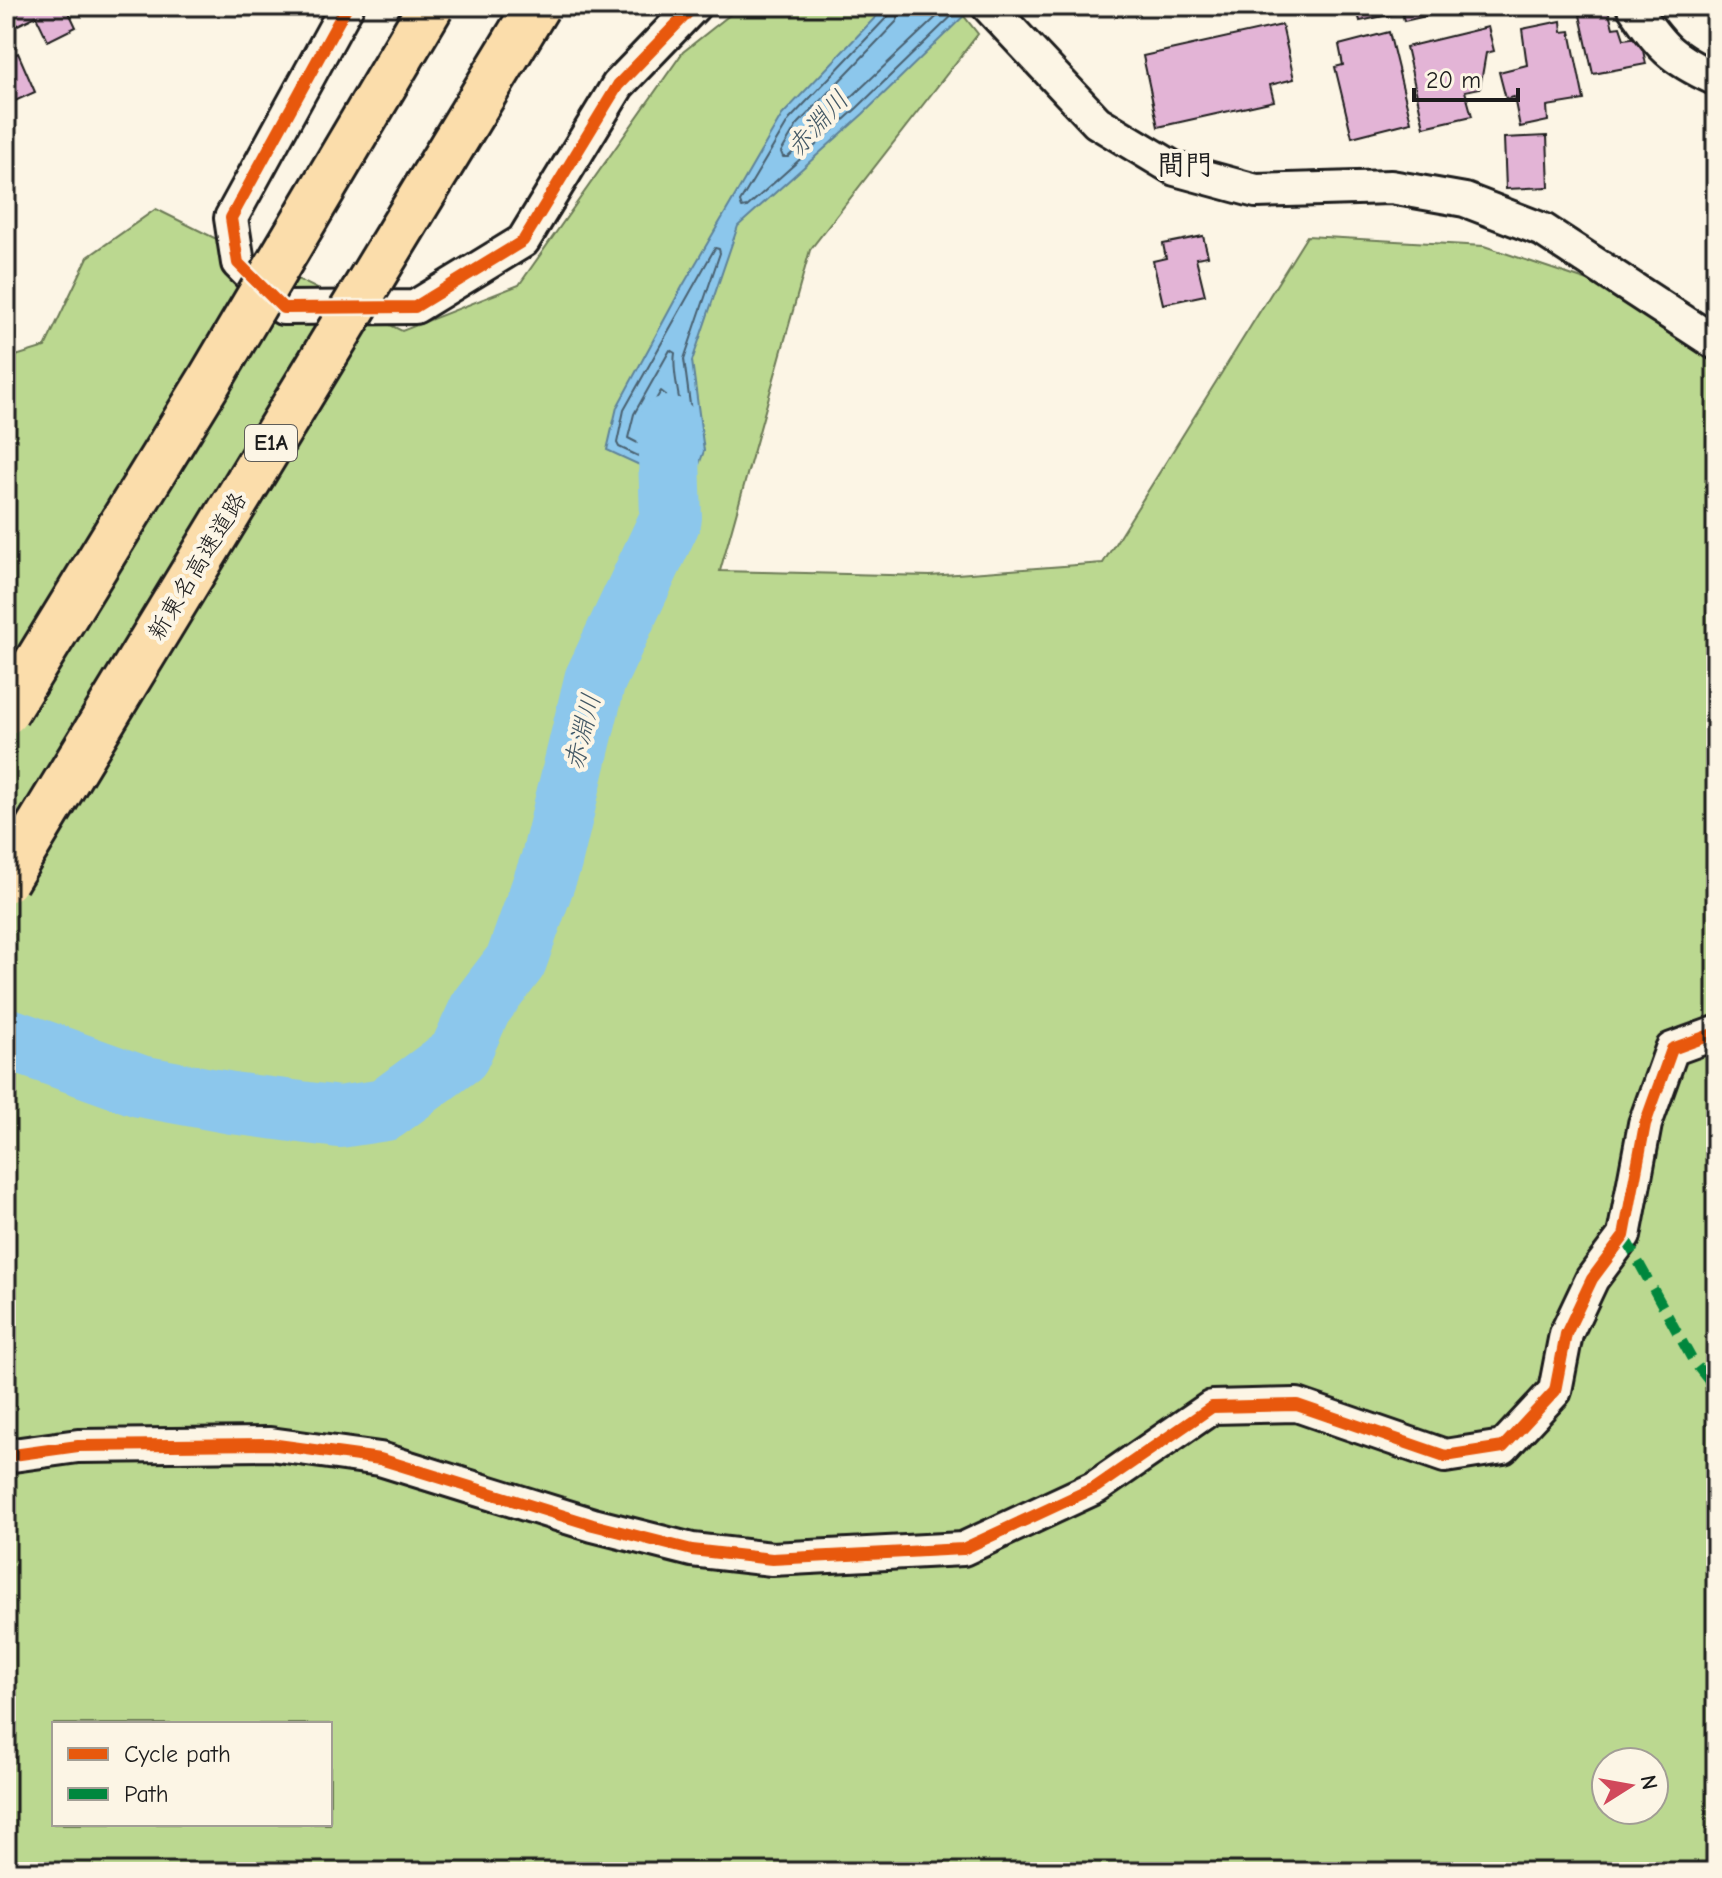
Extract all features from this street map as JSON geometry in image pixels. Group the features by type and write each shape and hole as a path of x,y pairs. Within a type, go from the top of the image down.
{"highway":[{"path":"6,712 208,383 431,6"},
{"name":"新東名高速道路","path":"6,880 537,6"}],"street":[{"path":"347,6 231,218 238,263 283,308 415,307 523,241 618,85 694,6"},
{"path":"1633,6 1656,40 1681,63 1716,79"},
{"path":"996,15 1097,122 1175,169 1256,191 1391,187 1465,200 1543,230 1716,343"},
{"path":"6,1456 94,1446 270,1444 380,1459 593,1525 692,1550 772,1559 963,1549 1096,1487 1212,1407 1297,1405 1445,1456 1503,1447 1555,1391 1566,1334 1592,1279 1624,1236 1645,1124 1672,1049 1716,1033"}],"green space":[{"path":"741,6 956,6 978,34 810,250 720,571 930,576 1103,563 1307,236 1484,246 1716,324 1716,1872 6,1872 6,359 45,347 88,257 156,209 402,331 519,285 683,52"}],"water":[{"path":"886,6 974,6 863,114 738,226 692,361 704,451 676,527 657,473 607,450 617,407 682,287 782,115"}],"building":[{"path":"6,6 66,6 76,27 48,41 36,16 6,31"},
{"path":"1356,6 1470,6 1404,21 1402,12 1360,21"},
{"path":"1578,6 1607,6 1613,28 1620,27 1624,39 1640,37 1646,64 1593,74"},
{"path":"1716,11 1716,64 1712,63"},
{"path":"1561,21 1562,32 1570,31 1584,100 1547,106 1548,121 1520,127 1514,97 1506,99 1499,72 1527,65 1522,29"},
{"path":"1282,25 1294,79 1270,85 1274,101 1158,127 1143,56"},
{"path":"1488,27 1494,51 1486,53 1480,88 1465,91 1472,116 1424,127 1406,47"},
{"path":"1389,32 1411,122 1352,137 1335,67 1343,65 1339,45"},
{"path":"18,53 35,92 6,105 6,59"},
{"path":"1547,136 1549,187 1506,189 1504,138"},
{"path":"1203,236 1208,256 1196,258 1205,295 1163,304 1153,261 1166,258 1163,244"}],"waterway":[{"name":"赤淵川","path":"6,1038 140,1086 232,1103 339,1117 385,1110 459,1055 481,1007 516,961 551,862 595,680 671,518 668,427"}],"marked path":[{"path":"1624,1236 1693,1361 1716,1390"}],"cycle path":[{"path":"347,6 231,218 238,263 283,308 415,307 523,241 618,85 694,6"},
{"path":"6,1456 78,1446 270,1444 380,1459 593,1525 692,1550 772,1559 963,1549 1096,1487 1212,1407 1297,1405 1445,1456 1503,1447 1555,1391 1566,1334 1592,1279 1624,1236 1645,1124 1672,1049 1716,1033"}],"district":[{"name":"間門","path":"1185,165"}]}
